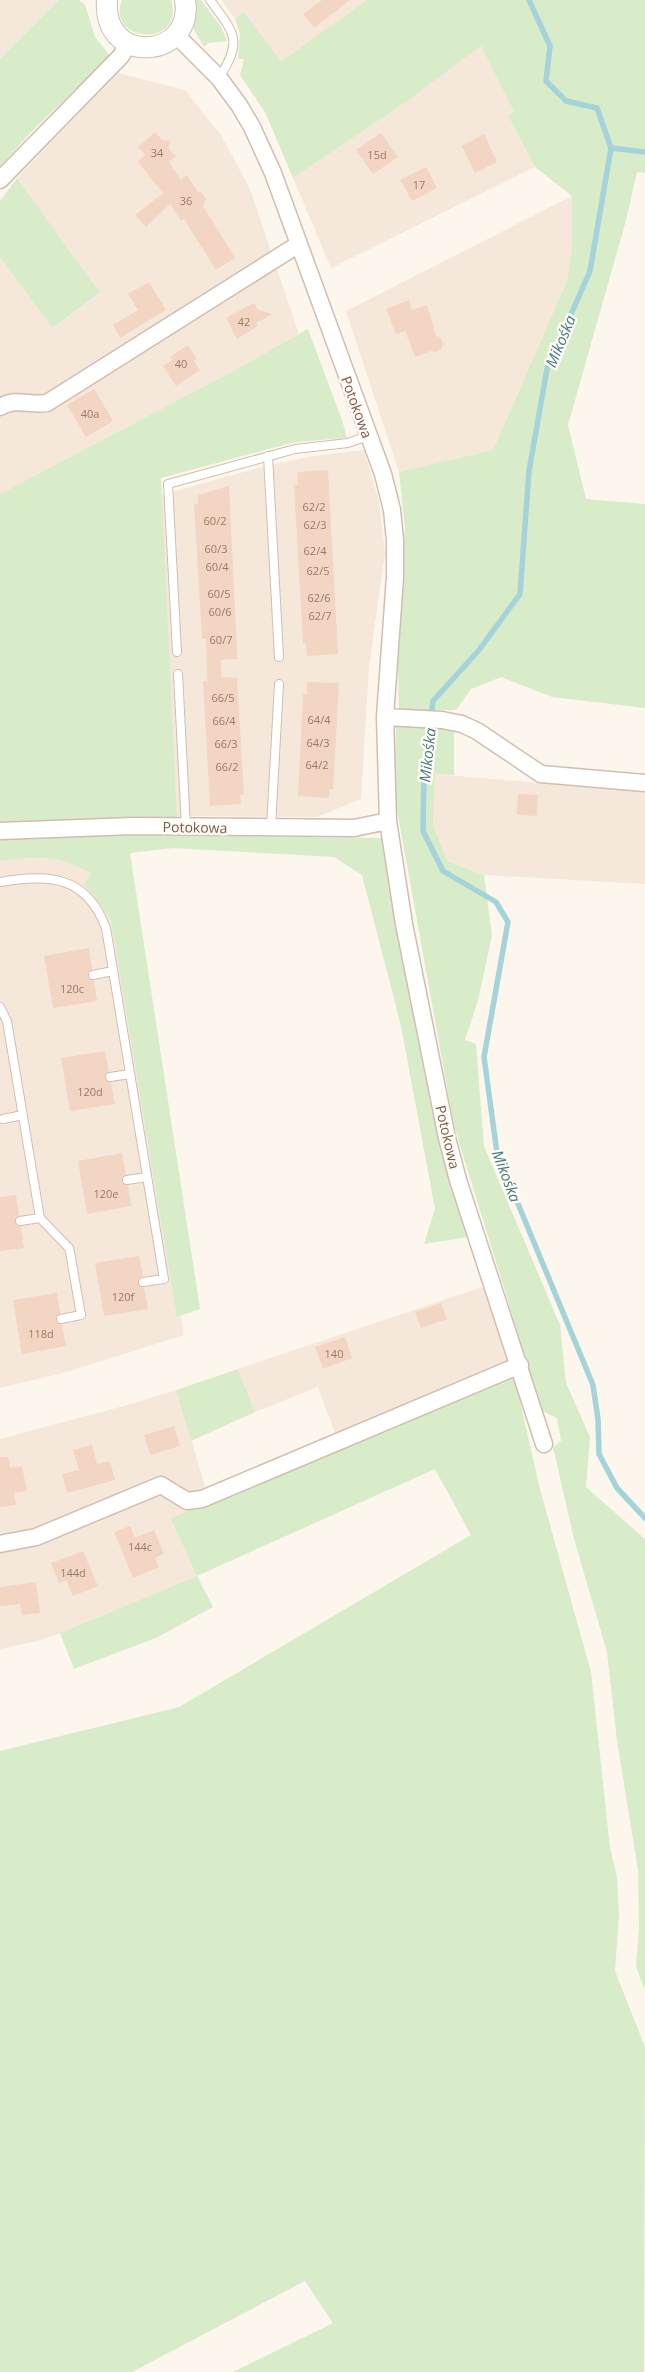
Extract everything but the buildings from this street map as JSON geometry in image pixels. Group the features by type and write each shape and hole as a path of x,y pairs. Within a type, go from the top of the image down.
{"street":[{"path":"107,0 106,13 110,26 128,44 141,48 154,48 166,43 176,35 185,16 185,0"},
{"name":"Potokowa","path":"176,35 219,78 239,104 252,128 273,173 383,474 392,510 395,540 395,577 385,717 388,821 404,924 447,1138 458,1180 520,1365 544,1444"},
{"path":"0,180 121,56 128,44"},
{"path":"0,407 8,402 16,401 38,405 46,403 298,244"},
{"path":"385,717 442,720 462,724 477,730 541,774 645,783"},
{"name":"Potokowa","path":"0,830 133,826 354,828 388,821"},
{"path":"0,1544 36,1537 162,1485 187,1501 202,1499 520,1365"}],"lane":[{"path":"210,0 230,28 234,38 231,59 219,78"},
{"path":"177,652 168,484 295,449 348,443 368,436"},
{"path":"268,456 279,657"},
{"path":"178,674 186,827"},
{"path":"272,827 279,684"},
{"path":"0,882 47,877 79,891 89,898 101,916 106,928 164,1279 144,1282"},
{"path":"92,975 113,971"},
{"path":"0,1007 7,1021 40,1218 69,1248 70,1252 81,1315 61,1319"},
{"path":"110,1077 130,1074"},
{"path":"3,1119 22,1115"},
{"path":"127,1180 147,1177"},
{"path":"20,1221 40,1218"}],"shaded area":[{"path":"0,0 59,0 0,59"},
{"path":"221,0 367,0 281,61 244,12 235,19"},
{"path":"481,46 514,112 508,116 535,167 331,268 293,178 406,102"},
{"path":"118,73 185,90 221,135 250,189 299,334 235,370 0,494 0,257 52,328 100,294 17,178"},
{"path":"572,196 572,245 567,281 493,450 399,472 346,311"},
{"path":"364,450 379,502 385,553 369,667 361,799 317,817 177,816 161,495 261,467 313,456"},
{"path":"435,774 645,792 645,884 484,875 447,861 433,824"},
{"path":"0,846 103,851 184,1335 67,1372 0,1388"},
{"path":"491,1284 512,1362 336,1436 318,1387 255,1412 238,1369"},
{"path":"176,1390 210,1502 170,1518 197,1576 60,1633 38,1641 0,1649 0,1439"}],"green space":[{"path":"59,0 79,0 85,5 95,37 110,56 31,132 0,167 0,59"},
{"path":"122,0 171,0 173,16 167,26 158,33 134,32 125,25 120,15"},
{"path":"191,0 201,0 221,27 227,41 208,43 204,47 194,30"},
{"path":"367,0 645,0 645,173 637,172 625,224 568,425 586,499 645,504 645,708 552,697 501,677 471,689 456,710 399,710 397,630 405,528 399,472 493,450 567,281 572,245 572,196 535,167 508,116 514,112 481,46 406,102 293,178 265,112 240,75 244,59 238,59 240,34 235,19 244,12 281,61"},
{"path":"17,178 100,293 52,328 0,257 0,201"},
{"path":"308,329 347,438 295,442 161,478 177,816 171,820 16,821 0,823 0,494 235,370"},
{"path":"396,725 454,726 454,775 435,774 433,824 447,861 484,875 492,935 478,1001 465,1040 476,1044 484,1146 560,1325 566,1383 590,1437 586,1487 645,1539 645,1990 636,1967 639,1928 638,1870 617,1741 607,1652 574,1539 553,1447 561,1441 557,1418 542,1411 454,1126 394,793"},
{"path":"105,834 384,838 429,1089 440,1139 468,1237 424,1244 435,1209 401,1026 362,875 334,857 173,848 130,853 200,1309 177,1317 111,920 92,893 83,885 91,874 80,867 47,858 0,861 0,838"},
{"path":"238,1369 255,1412 191,1441 176,1390"},
{"path":"514,1375 540,1489 591,1672 610,1848 617,1876 619,1915 615,1971 645,2047 644,2372 233,2372 333,2323 305,2281 132,2372 0,2372 0,1751 179,1707 471,1535 435,1469 197,1576 170,1518 307,1464"},
{"path":"197,1576 213,1607 156,1638 74,1669 60,1633"}],"waterway":[{"name":"Mikośka","path":"529,0 550,46 546,81 566,101 597,108 611,148 590,271 547,369 529,471 520,594 479,650 433,701 424,772 423,831 443,871 496,902 508,922 484,1057 497,1153 593,1385 598,1419 599,1454 617,1488 645,1518"},
{"path":"611,148 645,152"}]}
